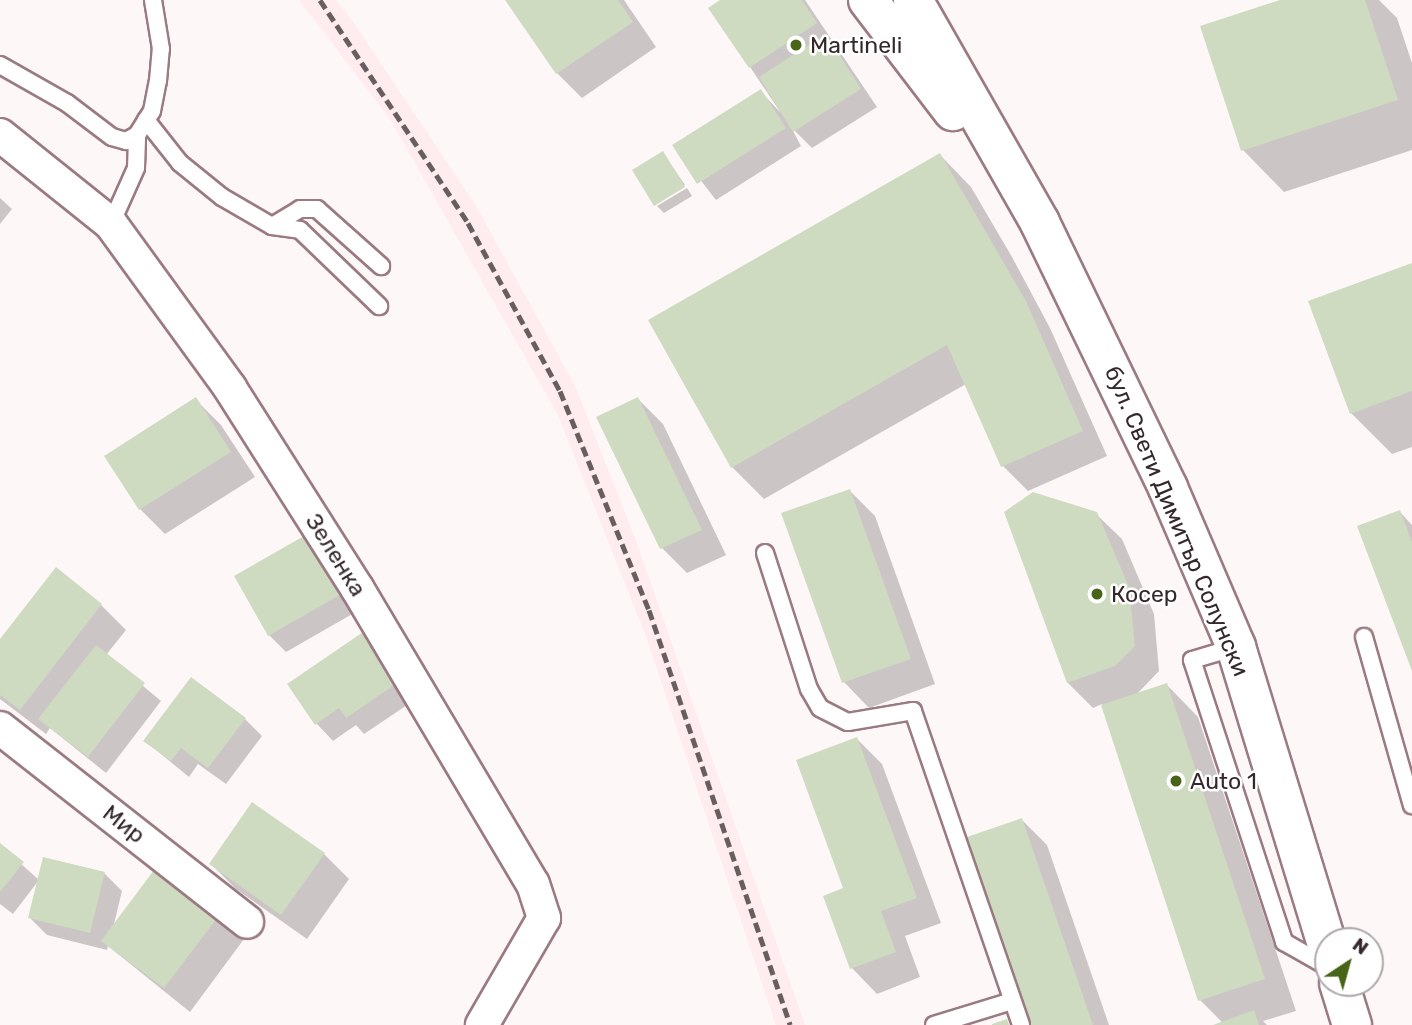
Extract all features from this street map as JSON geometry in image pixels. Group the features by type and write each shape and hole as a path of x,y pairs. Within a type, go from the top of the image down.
{"main road":[{"name":"бул. Свети Димитър Солунски","path":"868,0 1040,223"},
{"name":"бул. Свети Димитър Солунски","path":"912,0 1040,223 1168,488 1236,647 1322,927"},
{"path":"1343,997 1352,1025"}],"street":[{"name":"Зеленка","path":"0,135 111,224 230,388 357,588 533,884 544,919 482,1025"},
{"name":"Мир","path":"3,736 247,922"}],"lane":[{"path":"111,224 136,168 137,135 155,96 161,49 153,0"},
{"path":"0,65 67,103 112,137 126,141 137,135"},
{"path":"146,120 180,163 222,197 272,226 291,227 307,235 379,306"},
{"path":"272,226 294,211 317,209 381,266"},
{"path":"765,553 809,689 820,708 848,722 912,711 1021,1025"},
{"path":"1364,637 1412,805"},
{"path":"1236,647 1192,660 1284,942 1314,959"},
{"path":"934,1025 1012,1001"}],"shaded area":[{"path":"299,0 336,0 351,19 476,206 575,386 635,538 805,1025 776,1025 647,639 558,415 390,119"}],"building":[{"path":"505,0 618,0 633,22 556,74"},
{"path":"720,0 802,0 817,23 749,68 708,8"},
{"path":"1280,0 1365,0 1398,100 1241,151 1200,26"},
{"path":"826,34 861,89 793,132 759,77"},
{"path":"761,89 786,128 697,184 672,145"},
{"path":"663,151 685,187 654,206 632,170"},
{"path":"940,153 1026,301 1083,431 1001,467 947,345 731,468 648,320"},
{"path":"1412,263 1412,391 1350,414 1308,301"},
{"path":"196,397 231,452 139,510 104,456"},
{"path":"638,397 702,530 660,549 596,417"},
{"path":"850,489 911,659 842,683 781,513"},
{"path":"1033,492 1097,512 1129,587 1135,646 1115,666 1067,683 1004,512"},
{"path":"1400,510 1412,542 1412,671 1357,526"},
{"path":"311,532 345,592 268,636 234,576"},
{"path":"56,567 102,604 20,710 0,695 0,639"},
{"path":"369,628 403,679 346,718 339,708 315,725 287,684"},
{"path":"96,645 145,683 88,757 38,719"},
{"path":"191,677 246,718 208,768 181,748 171,761 143,741"},
{"path":"1167,683 1265,979 1198,1001 1101,705"},
{"path":"857,737 917,898 881,911 896,952 850,969 823,896 843,888 796,760"},
{"path":"252,802 325,853 281,915 209,864"},
{"path":"1022,818 1093,1025 1028,1025 964,838"},
{"path":"0,843 24,862 0,892"},
{"path":"43,857 105,872 90,933 28,918"},
{"path":"157,866 221,913 164,988 101,941"},
{"path":"1254,1010 1259,1025 1213,1025"},
{"path":"1007,1019 1009,1025 992,1025 992,1024"}],"railway":[{"path":"320,0 468,223 560,391 649,610 790,1025"}],"place":[{"name":"Martineli","path":"796,45"},
{"name":"Косер","path":"1097,594"},
{"name":"Auto 1","path":"1176,781"}]}
